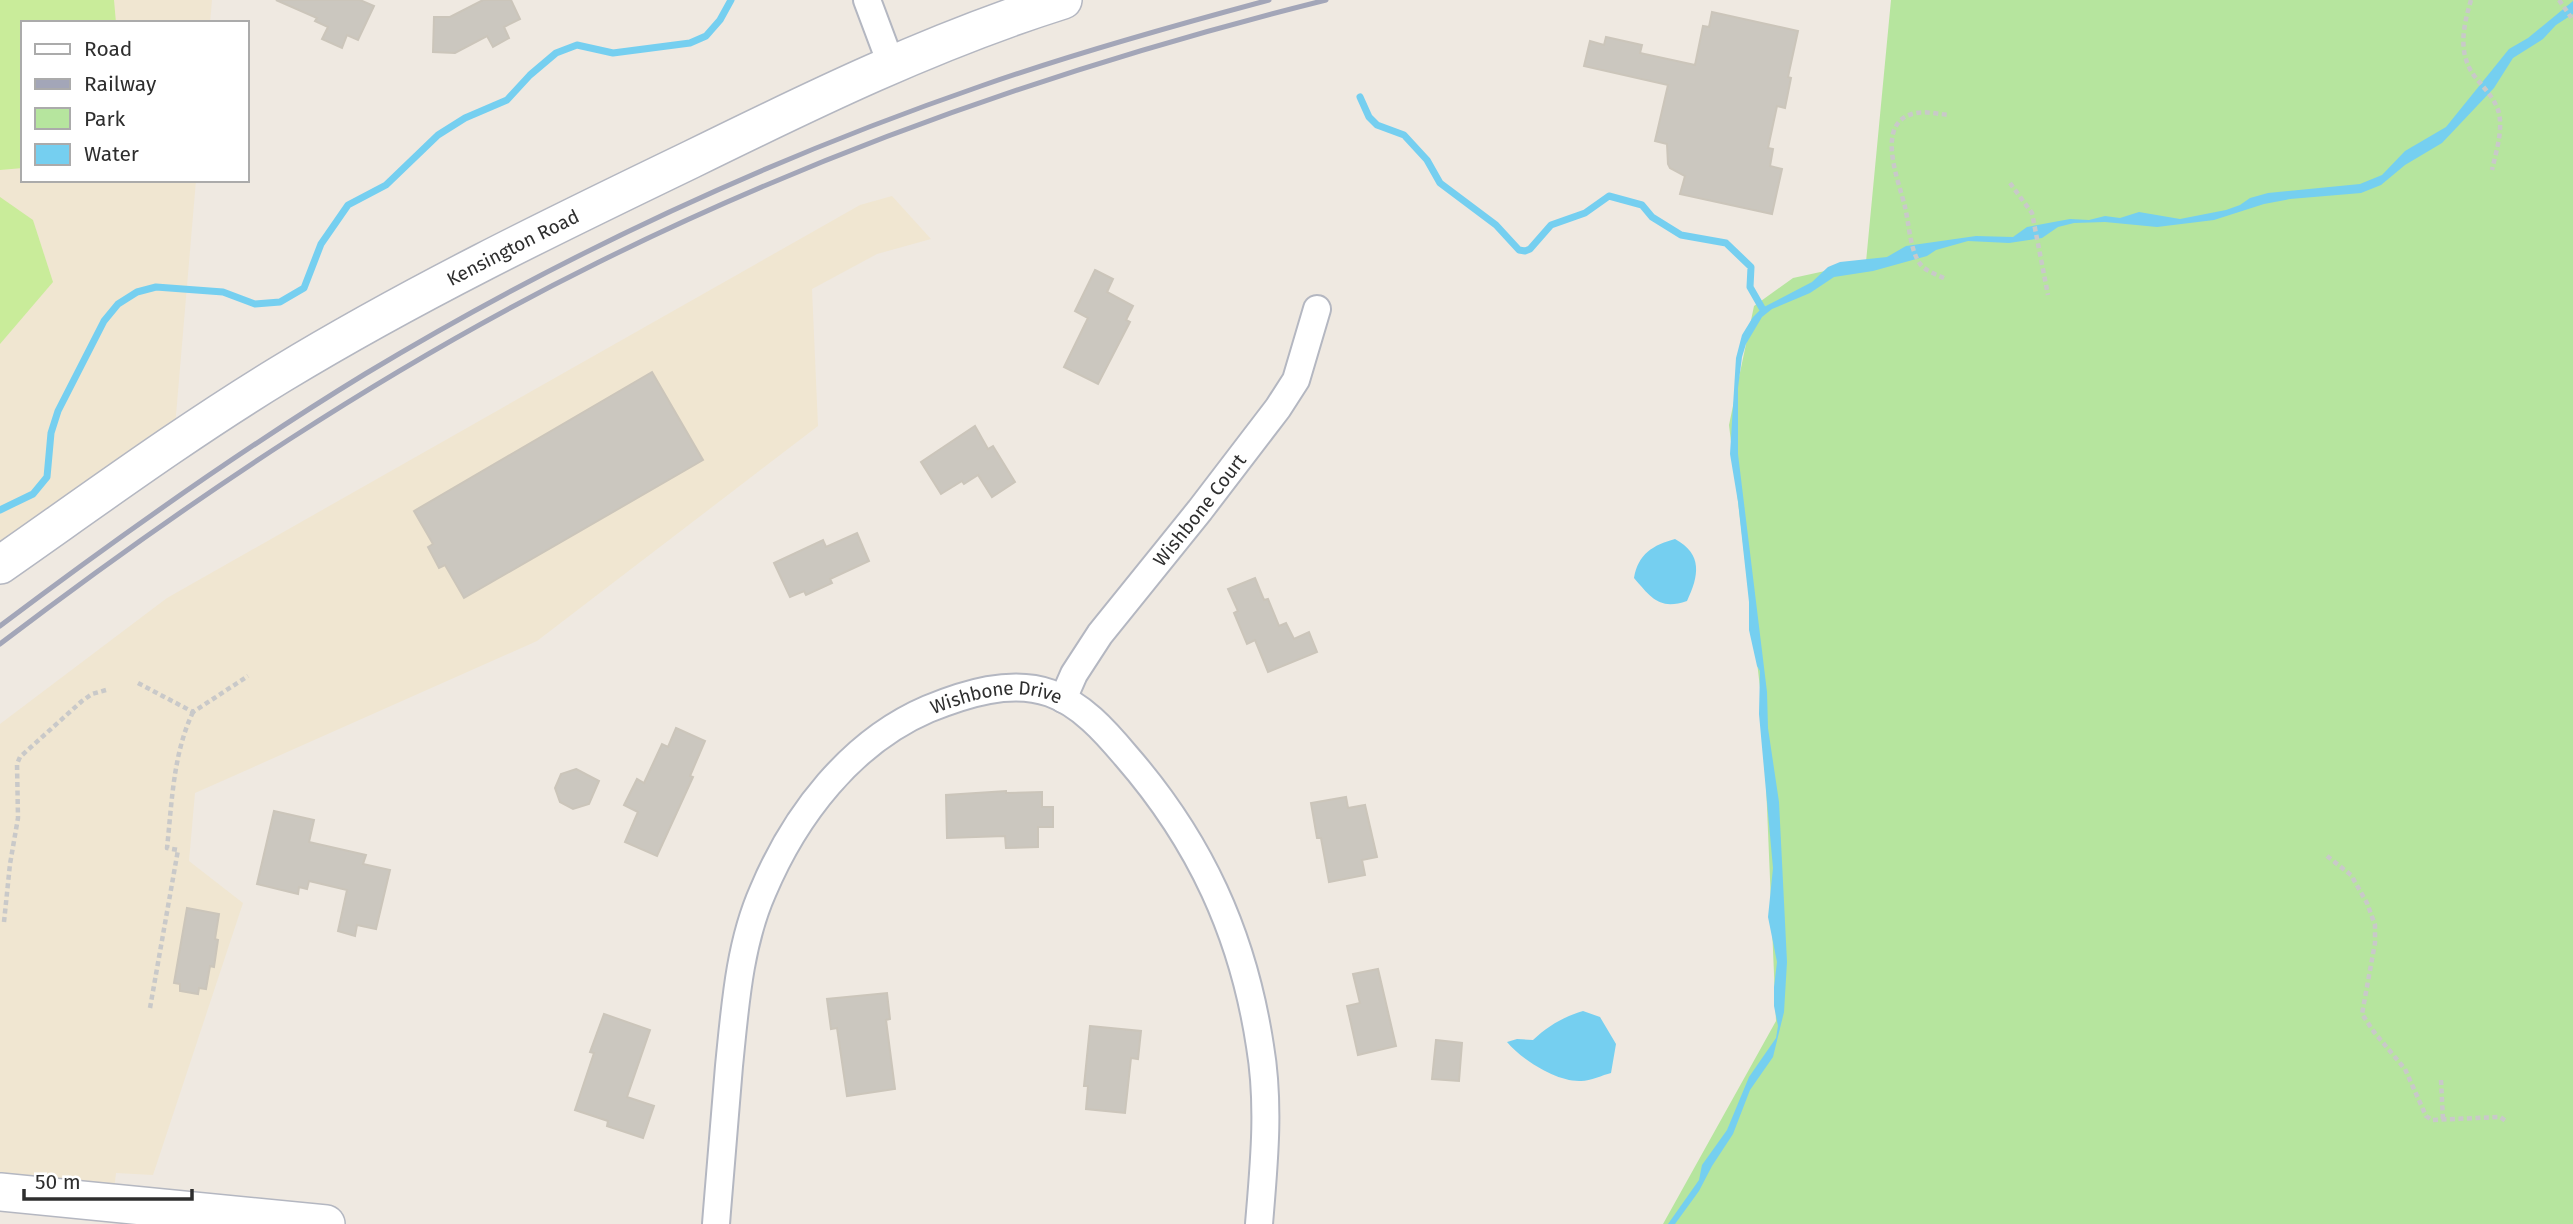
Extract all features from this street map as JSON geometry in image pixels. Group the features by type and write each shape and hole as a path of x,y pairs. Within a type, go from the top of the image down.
{"street":[{"path":"867,0 891,64"},
{"name":"Kensington Road","path":"0,565 177,441 280,375 384,314 509,247 891,64 992,24 1063,0"},
{"name":"Wishbone Court","path":"1063,699 1074,674 1100,634 1278,408 1296,380 1317,309"},
{"name":"Wishbone Drive","path":"716,1224 732,1041 745,950 762,891 805,816 838,773 858,753 890,728 914,716 954,700 998,689 1036,689 1063,699 1108,735 1158,795 1193,847 1226,914 1252,1004 1264,1073 1266,1137 1259,1224"},
{"path":"0,1192 104,1214 326,1224"}],"path":[{"path":"2471,0 2463,39 2465,62 2491,96 2499,115 2492,170"},
{"path":"2559,0 2573,20"},
{"path":"1944,278 1918,261 1892,157 1893,131 1906,117 1915,113 1949,115"},
{"path":"2010,183 2032,214 2048,295"},
{"path":"150,1008 178,850 167,848 177,762 183,736 193,712 248,676"},
{"path":"138,683 193,712"},
{"path":"4,922 18,818 15,773 20,757 82,701 92,694 106,690"},
{"path":"2327,856 2351,875 2367,903 2375,925 2375,943 2362,1014 2405,1069 2426,1116 2432,1120 2486,1116 2500,1117 2506,1121"},
{"path":"2441,1080 2443,1120"}],"shaded area":[{"path":"0,0 212,0 210,21 21,21 21,182 196,182 175,427 0,545"},
{"path":"892,196 931,239 877,254 812,289 818,426 537,641 195,793 189,861 243,903 153,1175 116,1173 112,1206 0,1196 0,724 167,598 860,205"}],"green space":[{"path":"0,0 114,0 116,21 21,21 21,168 0,170"},
{"path":"1891,0 2573,0 2573,1224 1663,1224 1776,1021 1763,713 1729,425 1754,306 1793,278 1866,262"},
{"path":"0,197 33,220 53,282 0,344"}],"water":[{"path":"2573,1 2573,14 2556,25 2543,39 2513,58 2494,88 2442,143 2405,165 2381,185 2361,193 2290,199 2264,204 2214,220 2157,227 2105,222 2074,223 2058,227 2042,238 2009,243 1968,241 1873,271 1834,277 1810,293 1772,309 1762,317 1746,344 1742,357 1738,388 1738,454 1767,692 1768,728 1779,802 1787,962 1784,1012 1773,1057 1750,1090 1733,1134 1699,1191 1675,1224 1668,1224 1699,1180 1702,1165 1727,1130 1749,1077 1776,1038 1778,1026 1774,1006 1777,962 1768,917 1773,868 1759,714 1760,671 1749,630 1749,602 1730,454 1736,358 1742,335 1753,317 1762,308 1812,282 1828,267 1840,262 1887,257 1906,246 1976,236 2013,237 2027,227 2070,219 2089,220 2105,216 2120,218 2139,212 2180,219 2226,210 2250,198 2268,193 2360,184 2382,175 2405,151 2446,127 2509,49 2528,38"},
{"path":"1675,539 1690,552 1696,566 1696,574 1687,601 1670,604 1657,601 1634,578 1639,563 1648,552"},
{"path":"1583,1011 1600,1017 1616,1044 1611,1073 1583,1081 1570,1080 1549,1073 1530,1062 1507,1042 1517,1039 1533,1040 1556,1022"}],"building":[{"path":"276,0 360,0 374,6 358,40 347,35 342,48 322,39 328,27 315,21 317,18"},
{"path":"483,0 511,0 520,19 504,27 509,38 493,47 487,36 455,53 433,52 434,17 450,17"},
{"path":"1712,12 1798,31 1788,77 1791,78 1785,108 1777,106 1768,148 1773,149 1770,166 1782,169 1772,214 1680,194 1685,176 1670,168 1667,144 1655,141 1668,85 1584,66 1590,41 1604,45 1606,37 1642,45 1640,53 1695,65 1703,26 1709,27"},
{"path":"1095,270 1113,279 1107,292 1133,306 1126,320 1130,322 1098,384 1064,367 1088,318 1075,311"},
{"path":"652,372 703,460 464,598 445,565 439,568 428,547 433,544 414,511"},
{"path":"975,426 988,449 993,446 1015,482 992,497 978,475 941,494 921,462"},
{"path":"857,533 869,561 830,579 832,583 806,595 804,591 790,597 774,563 823,540 826,547"},
{"path":"1255,578 1264,600 1268,599 1279,626 1286,623 1294,639 1309,632 1317,652 1268,672 1255,640 1247,644 1234,613 1238,611 1228,589"},
{"path":"676,728 705,741 690,776 693,777 657,856 625,842 638,812 624,805 637,779 644,783 662,744 668,747"},
{"path":"576,769 599,781 589,804 573,809 560,802 555,788 561,774"},
{"path":"1006,791 1042,792 1042,807 1053,807 1053,827 1038,827 1038,847 1006,848 1005,836 947,838 946,795"},
{"path":"1346,797 1348,808 1365,805 1377,857 1362,860 1365,875 1329,882 1311,803"},
{"path":"274,811 314,820 309,842 366,855 363,864 390,870 376,929 357,925 355,936 338,931 347,890 309,881 307,889 299,887 298,894 257,884"},
{"path":"187,908 219,914 214,967 210,966 206,989 199,988 198,994 180,991 180,984 174,983"},
{"path":"1378,969 1396,1046 1358,1055 1347,1006 1360,1003 1353,974"},
{"path":"887,993 890,1019 886,1020 895,1089 847,1096 837,1028 831,1029 827,999"},
{"path":"604,1014 650,1030 627,1097 654,1106 643,1138 607,1126 608,1121 575,1110 594,1053 590,1052"},
{"path":"1090,1026 1141,1031 1138,1059 1131,1058 1125,1113 1086,1109 1088,1086 1084,1086"},
{"path":"1436,1040 1462,1043 1459,1081 1432,1079"}],"waterway":[{"path":"0,510 33,494 47,477 51,433 58,411 104,321 118,304 137,292 156,287 223,292 255,304 280,302 304,288 321,244 348,205 386,185 438,135 465,118 507,100 530,75 556,53 577,45 613,53 690,43 706,36 720,20 731,0"},
{"path":"1360,97 1369,117 1377,125 1404,135 1427,160 1440,183 1496,225 1519,250 1530,249 1551,225 1585,213 1609,196 1642,205 1652,217 1681,235 1726,243 1751,267 1750,287 1762,308"}],"railway":[{"path":"0,626 180,496 318,403 438,331 589,251 743,179 901,115 1052,62 1269,0"},
{"path":"0,644 143,539 290,439 441,347 597,263 774,182 954,112 1139,51 1326,0"}]}
